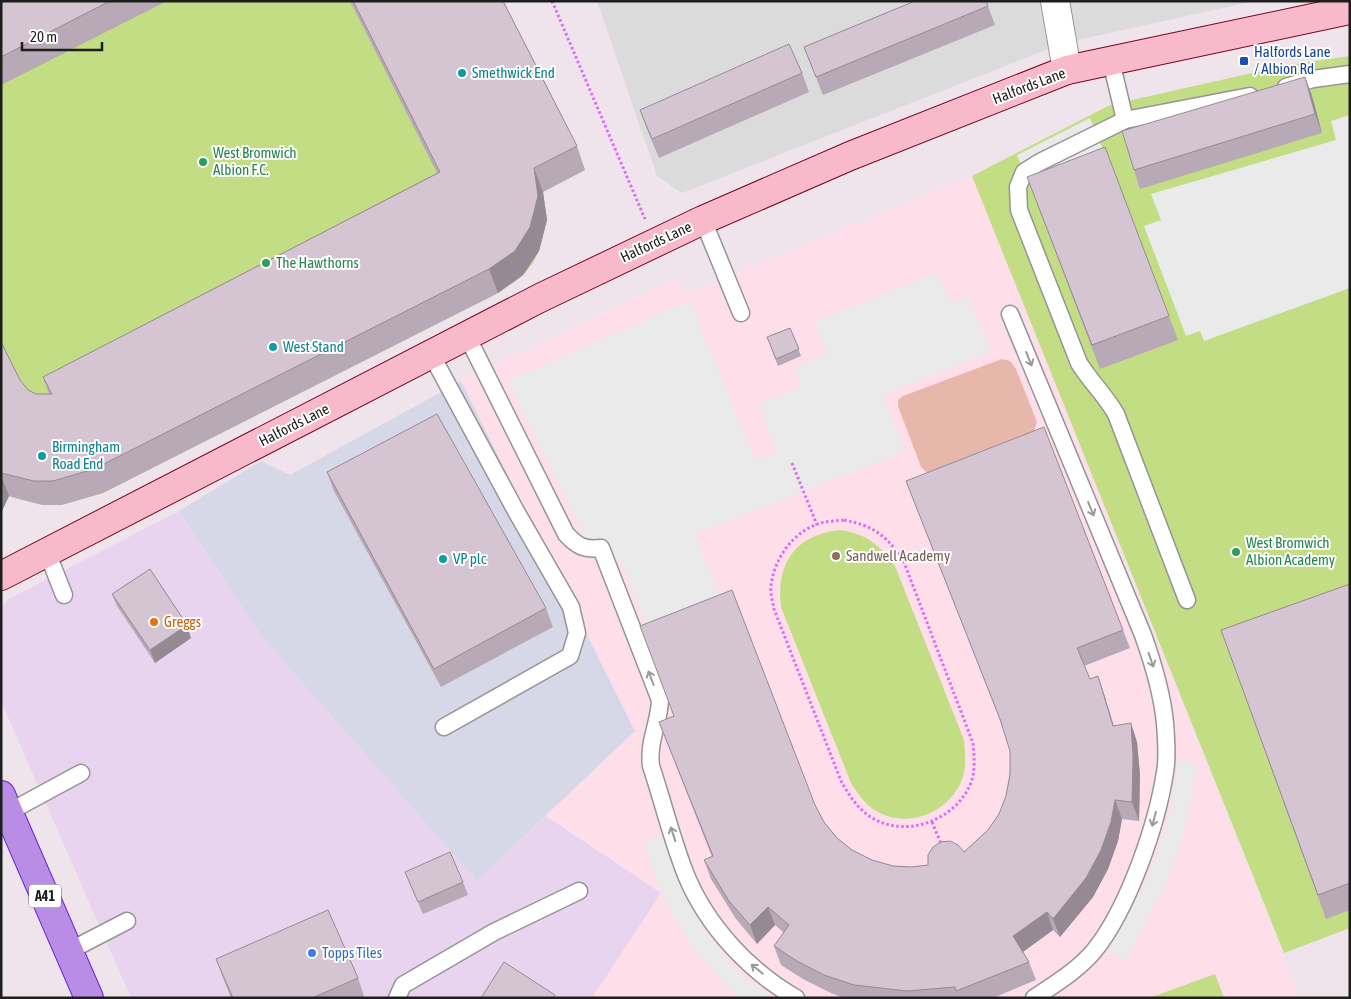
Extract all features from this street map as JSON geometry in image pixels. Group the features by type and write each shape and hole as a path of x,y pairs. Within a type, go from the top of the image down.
{"highway":[{"name":"A41","path":"5,803 89,998"}],"street":[{"path":"1055,1 1067,70"},
{"name":"Halfords Lane","path":"1,576 467,336 655,242 850,156 1067,70 1350,10"}],"lane":[{"path":"1111,61 1126,120"},
{"path":"1187,600 1116,414 1103,393 1089,379 1079,363 1019,210 1018,187 1024,172 1040,162 1126,120 1269,92 1313,79 1350,74"},
{"path":"703,220 741,313"},
{"path":"1010,314 1143,634 1156,674 1165,722 1166,771 1154,822 1137,873 1118,911 1094,951 1066,976 1034,998"},
{"path":"467,336 566,534 576,545 587,550 601,548 660,700 659,717 649,749 651,766 687,876 713,923 741,956 781,989 796,998"},
{"path":"432,354 517,513 571,607 578,633 570,656 444,727"},
{"path":"47,552 64,595"},
{"path":"5,803 81,773"},
{"path":"397,998 403,986 494,932 580,892"},
{"path":"69,951 127,921"}],"path":[{"path":"552,1 655,242"},
{"path":"792,462 817,525"},
{"path":"844,520 866,525 885,537 902,557 974,743 975,765 971,783 962,800 948,813 932,822 906,826 884,823 865,813 850,796 841,781 774,609 771,588 775,564 786,548 801,533 817,525 844,520"},
{"path":"932,822 945,853"}],"shaded area":[{"path":"597,1 1255,1 1064,43 682,193 657,176"},
{"path":"1350,115 1350,288 1204,341 1200,331 1186,336 1144,226 1161,220 1151,194 1336,140 1331,121"},
{"path":"1090,118 1111,168 1036,198 1017,155"},
{"name":"Sandwell Academy","path":"972,176 1300,998 592,998 661,893 546,816 635,731 461,381 677,278 685,294"},
{"path":"938,273 951,303 969,296 991,352 882,395 905,451 695,534 720,596 646,625 621,561 585,539 508,380 690,301 755,461 777,452 759,403 802,387 794,367 827,354 814,322"},
{"path":"1002,359 1010,361 1016,369 1037,422 1034,431 935,474 926,472 921,467 898,406 898,400 903,396"},
{"path":"461,381 635,731 477,881 262,637 179,511 261,461 290,475"},
{"path":"179,511 262,637 477,881 546,816 661,893 592,998 131,998 1,701 1,607 9,599"},
{"path":"1177,761 1198,764 1182,842 1167,882 1125,961 1108,950 1142,890 1159,849 1171,808"},
{"path":"662,835 689,905 712,941 738,971 768,994 765,998 741,998 725,984 699,955 673,916 659,887 644,841"}],"green space":[{"name":"The Hawthorns","path":"1,1 500,1 585,170 543,192 545,214 543,236 536,256 531,266 523,275 498,293 103,493 56,504 34,503 9,496 1,513"},
{"name":"West Bromwich Albion Academy","path":"1350,56 1350,928 1284,953 972,176 1110,105 1287,65"},
{"path":"840,530 858,534 872,542 884,552 895,566 964,740 965,767 961,782 945,803 935,811 923,816 898,818 885,815 870,807 851,783 781,607 780,591 782,577 792,554 800,545 811,538"},
{"path":"1215,974 1224,998 1149,998"}],"building":[{"path":"1,1 110,1 1,57"},
{"path":"353,1 503,1 577,146 534,168 538,196 530,227 515,251 489,269 94,469 53,481 34,481 1,473 1,342 20,380 28,390 36,394 52,394 43,377 440,172"},
{"path":"915,1 986,1 988,6 816,77 804,47"},
{"path":"789,44 802,73 652,139 640,110"},
{"path":"1305,77 1315,114 1134,170 1122,131"},
{"path":"1105,147 1169,316 1092,345 1027,177"},
{"path":"790,328 799,349 776,359 767,337"},
{"name":"VP plc","path":"437,414 546,608 434,669 327,472"},
{"path":"1044,427 1123,630 1077,648 1090,679 1098,676 1113,726 1131,723 1133,756 1132,802 1115,800 1111,822 1101,850 1086,878 1053,919 1047,912 1013,936 1029,962 956,991 955,987 907,991 854,985 824,975 774,946 789,925 768,907 750,925 729,901 704,860 713,856 659,722 674,716 640,626 732,590 815,805 824,822 837,838 852,850 872,860 893,866 911,867 928,865 928,855 933,847 941,842 950,841 958,845 964,852 988,830 999,814 1006,796 1010,774 1010,751 1000,719 906,481"},
{"name":"Greggs","path":"150,569 187,625 150,650 112,594"},
{"path":"1350,584 1350,883 1318,895 1221,630"},
{"path":"450,852 463,882 418,902 405,872"},
{"name":"Topps Tiles","path":"328,910 358,978 312,998 233,998 216,959"},
{"path":"504,962 555,995 553,998 481,998"}],"place":[{"name":"Halfords Lane / Albion Rd","path":"1244,61"},
{"name":"Smethwick End","path":"462,73"},
{"name":"West Bromwich Albion F.C.","path":"203,162"},
{"name":"The Hawthorns","path":"266,263"},
{"name":"West Stand","path":"273,347"},
{"name":"Birmingham Road End","path":"42,456"},
{"name":"West Bromwich Albion Academy","path":"1236,552"},
{"name":"Sandwell Academy","path":"836,556"},
{"name":"VP plc","path":"443,559"},
{"name":"Greggs","path":"154,622"},
{"name":"Topps Tiles","path":"312,953"}]}
